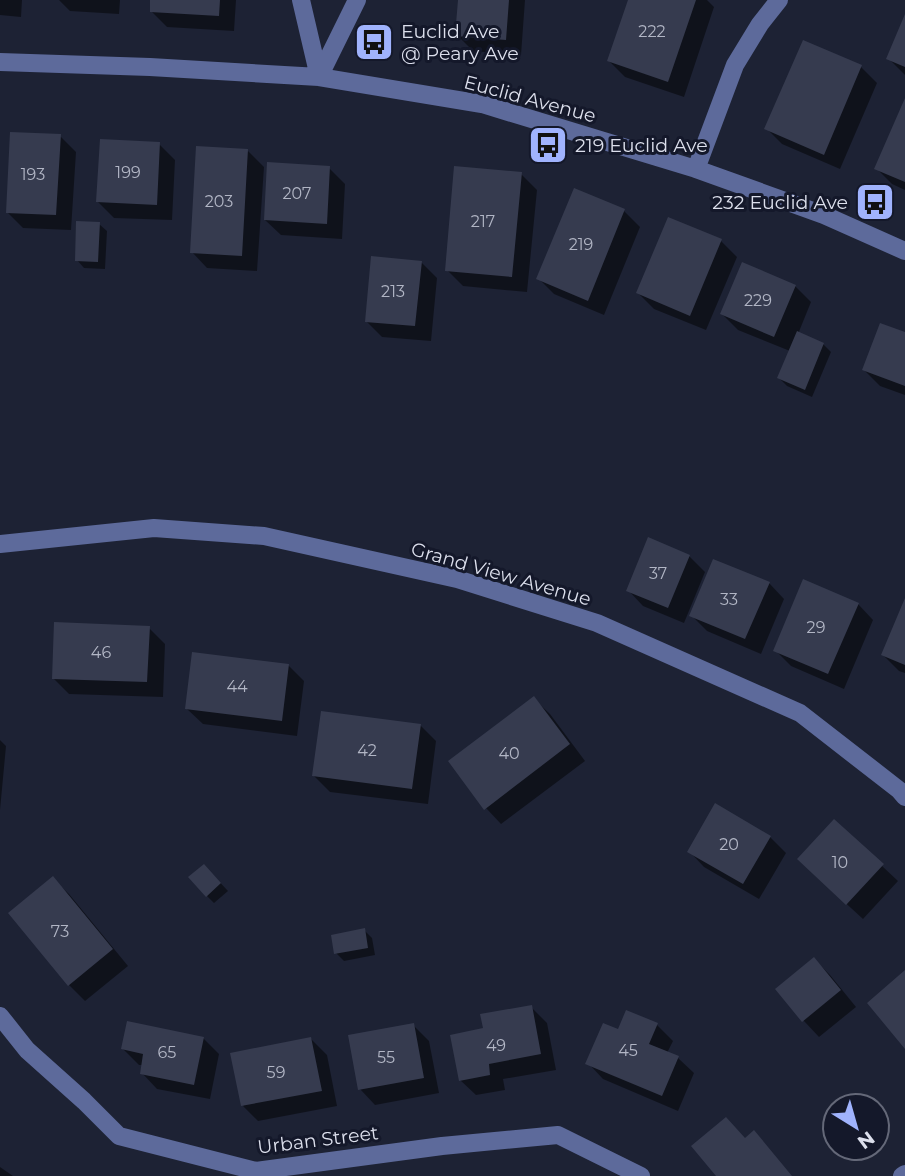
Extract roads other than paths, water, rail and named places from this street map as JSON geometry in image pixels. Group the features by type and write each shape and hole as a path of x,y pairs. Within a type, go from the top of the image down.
{"street":[{"path":"301,0 319,77"},
{"path":"319,77 357,0"},
{"path":"696,169 735,65 760,24 779,0"},
{"name":"Euclid Avenue","path":"0,62 319,77 482,104 696,169 824,215 905,251"},
{"name":"Grand View Avenue","path":"0,544 154,528 264,536 457,579 597,623 800,713 905,797"},
{"name":"Urban Street","path":"0,1016 27,1050 119,1136 256,1171 442,1146 558,1135 641,1176"}],"place":[{"name":"Euclid Ave @ Peary Ave","path":"374,42"},
{"name":"219 Euclid Ave","path":"548,145"},
{"name":"232 Euclid Ave","path":"875,202"}]}
